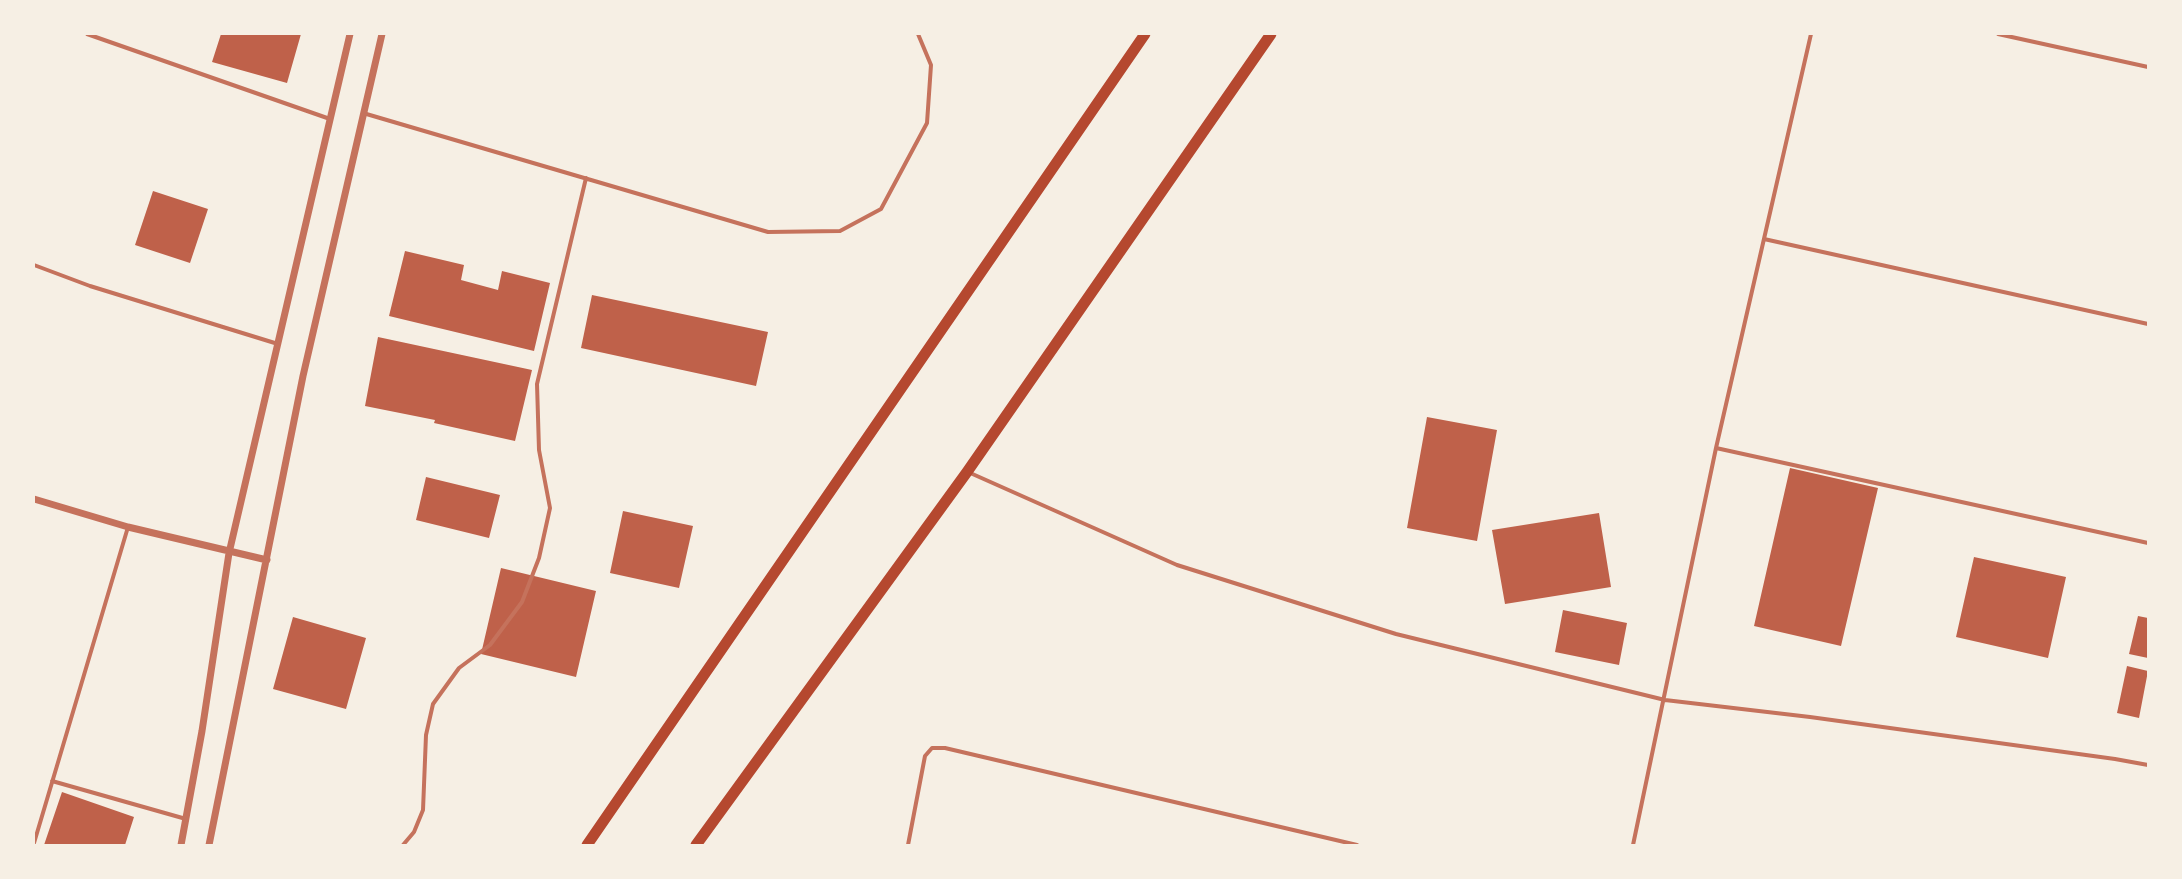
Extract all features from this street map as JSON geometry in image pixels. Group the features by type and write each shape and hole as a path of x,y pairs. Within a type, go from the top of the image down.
{"highway":[{"path":"587,845 1145,34"},
{"path":"696,845 968,472 1272,34"}],"street":[{"path":"87,34 330,119"},
{"path":"181,845 229,553 350,34"},
{"path":"209,845 232,722 267,560 303,376 382,34"},
{"path":"363,113 768,232 840,231 881,209 927,124 930,64 918,34"},
{"path":"1633,845 1665,700 1716,448 1811,34"},
{"path":"1998,34 2148,67"},
{"path":"403,845 414,832 423,810 426,735 433,704 459,668 490,645 522,602 539,558 550,508 539,450 537,384 586,178"},
{"path":"1764,239 2148,324"},
{"path":"34,265 90,286 278,344"},
{"path":"1716,448 2148,543"},
{"path":"968,472 1177,565 1396,634 1665,700 1818,718 2115,758 2148,766"},
{"path":"34,499 128,527 229,553 267,560"},
{"path":"34,843 128,527"},
{"path":"908,845 925,756 932,748 945,748 1357,845"},
{"path":"52,781 186,819"}],"building":[{"path":"221,34 301,34 287,83 212,62"},
{"path":"153,191 208,209 190,263 135,245"},
{"path":"405,251 464,265 461,280 498,290 502,271 550,283 534,351 389,316"},
{"path":"592,295 768,332 756,386 581,348"},
{"path":"378,337 532,370 515,441 434,423 435,420 365,406"},
{"path":"1427,417 1497,430 1477,541 1407,528"},
{"path":"1790,468 1878,488 1841,646 1754,626"},
{"path":"426,477 500,495 489,538 416,520"},
{"path":"623,511 693,526 679,588 610,573"},
{"path":"1599,513 1611,587 1505,604 1492,530"},
{"path":"1974,557 2066,577 2048,658 1956,637"},
{"path":"501,568 596,591 576,677 481,654"},
{"path":"1563,610 1627,623 1619,665 1555,652"},
{"path":"2138,616 2148,618 2148,658 2129,654"},
{"path":"293,617 366,638 346,709 273,689"},
{"path":"2127,666 2148,671 2139,718 2117,713"},
{"path":"62,792 134,817 125,845 44,845"}]}
